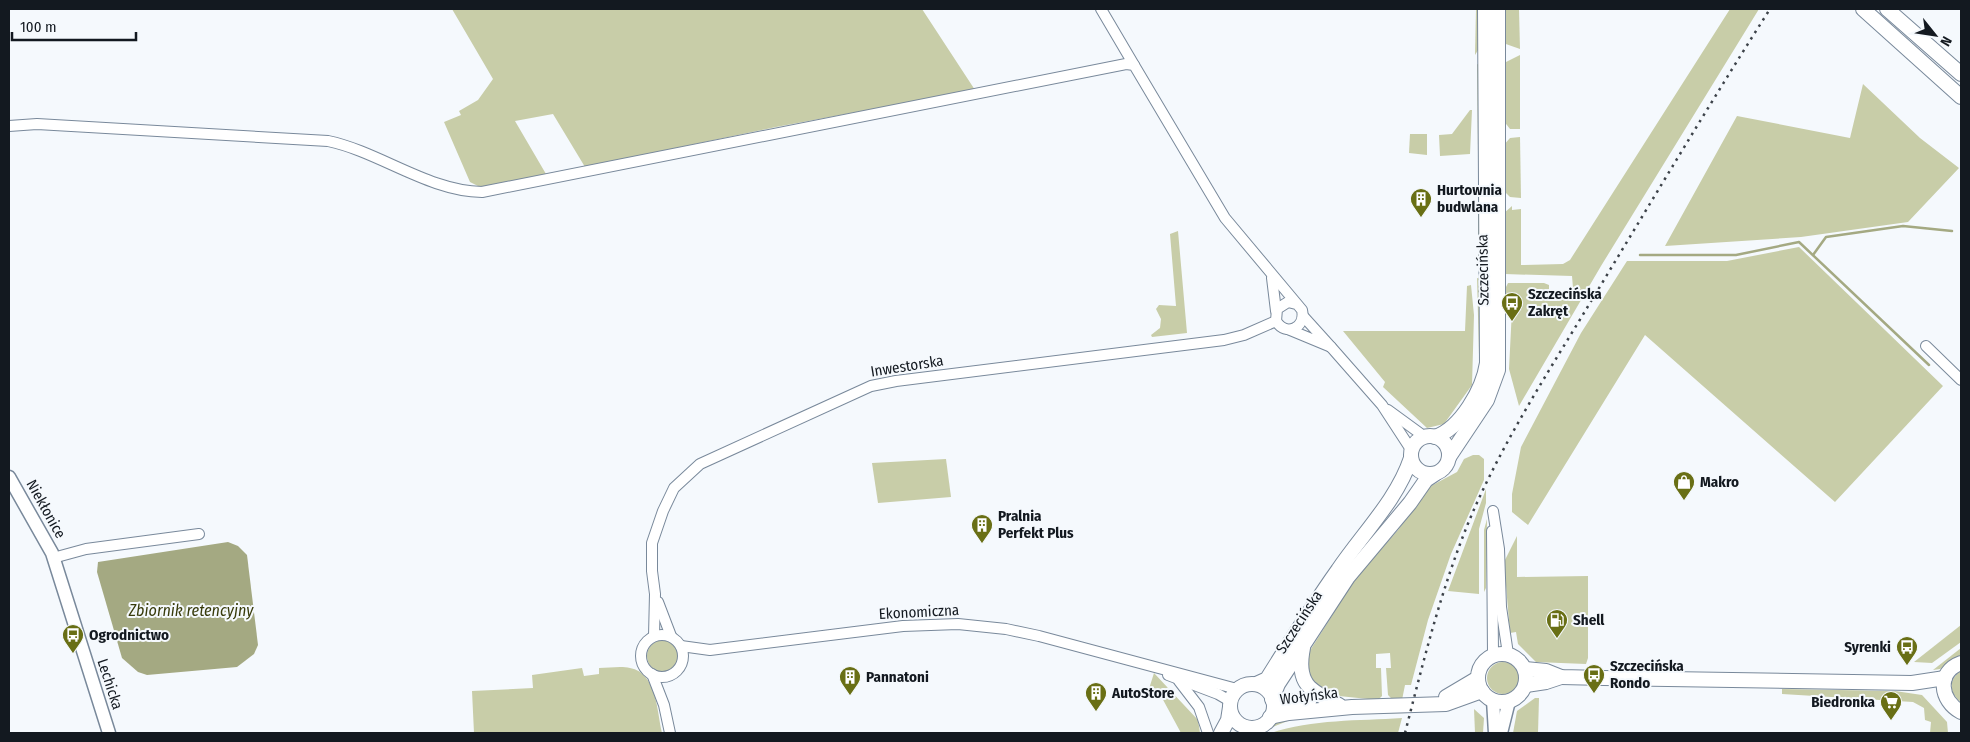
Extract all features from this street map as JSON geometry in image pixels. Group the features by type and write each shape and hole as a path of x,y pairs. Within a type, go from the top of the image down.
{"main road":[{"name":"Szczecińska","path":"1430,437 1444,433 1456,424 1480,389 1487,363 1485,9"},
{"name":"Szczecińska","path":"1449,457 1486,400 1498,370 1498,9"},
{"path":"1863,9 1961,97"},
{"path":"1887,9 1961,74"},
{"path":"1430,437 1446,444 1449,457 1443,469 1434,474 1418,470 1411,454 1416,442 1430,437"},
{"name":"Szczecińska","path":"1256,684 1267,679 1338,570 1397,490 1406,474 1411,454"},
{"name":"Szczecińska","path":"1273,700 1278,684 1348,577 1410,503 1426,480 1434,474"},
{"path":"1303,644 1300,672 1307,685 1319,695 1345,706"},
{"path":"1508,654 1515,657 1525,669 1526,685 1516,698 1509,702 1493,700 1480,684 1482,664 1493,655 1508,654"},
{"path":"1944,694 1945,678 1950,670 1961,663"},
{"path":"1525,669 1546,671 1561,677"},
{"path":"1526,685 1546,682 1561,677 1912,683 1945,678"},
{"path":"1912,683 1944,694 1954,708 1961,712"},
{"path":"1221,733 1228,720 1233,698 1246,685 1256,684 1265,688 1273,700 1270,718 1260,726 1246,730 1234,719 1233,698"},
{"name":"Wołyńska","path":"1270,718 1289,713 1345,706 1430,704 1480,684"},
{"name":"Wołyńska","path":"1273,700 1345,706"}],"street":[{"path":"1101,9 1225,218 1302,310 1303,316 1382,405 1411,454"},
{"path":"9,126 37,124 328,141 369,153 438,183 460,190 482,192 1104,67 1134,65"},
{"path":"1271,275 1276,294 1276,316 1282,328 1331,347"},
{"path":"1276,316 1284,303 1296,304"},
{"name":"Inwestorska","path":"654,636 655,594 652,571 652,543 662,511 674,488 700,464 852,393 896,381 1224,340 1244,335 1276,316"},
{"path":"1290,330 1298,326 1303,316"},
{"path":"1926,346 1961,380"},
{"path":"1382,405 1430,437"},
{"name":"Niekłonice","path":"9,477 37,524 53,558"},
{"path":"1493,655 1491,550 1493,514 1499,549 1501,607 1508,654"},
{"path":"53,558 86,548 199,534"},
{"name":"Lechicka","path":"53,558 109,733"},
{"name":"Inwestorska","path":"655,594 671,636"},
{"name":"Ekonomiczna","path":"681,646 710,650 903,626 958,624 1006,629 1040,636 1156,669 1233,698"},
{"path":"652,674 667,676 677,671 683,661 681,646 671,636 654,636 644,645 641,656 644,666 652,674 664,705 670,733"},
{"name":"Ekonomiczna","path":"683,661 710,650"},
{"name":"Ekonomiczna","path":"1156,669 1179,681 1233,698"},
{"path":"664,705 667,676"},
{"path":"1179,681 1199,707 1208,733"},
{"path":"1493,700 1495,733"},
{"path":"1501,733 1509,702"}],"shaded area":[{"path":"452,9 922,9 975,90 776,127 585,167 553,114 515,121 546,174 480,187 470,182 444,122 461,115 459,111 478,100 493,79"},
{"path":"1476,9 1480,9 1480,47 1475,55"},
{"path":"1503,9 1519,9 1520,49 1503,43"},
{"path":"1730,9 1759,9 1601,266 1519,406 1509,369 1512,309 1508,308 1504,291 1508,283 1544,283 1549,285 1549,301 1557,301 1573,288 1572,276 1505,274 1503,214 1512,206 1512,210 1521,209 1521,265 1563,264 1570,260"},
{"path":"1520,55 1520,129 1510,129 1503,120 1502,64"},
{"path":"1477,64 1480,65 1482,149 1478,153"},
{"path":"1863,84 1920,138 1959,168 1908,222 1801,237 1665,246 1737,116 1850,138"},
{"path":"1470,110 1472,110 1470,154 1440,156 1439,135 1452,134"},
{"path":"1410,134 1427,134 1427,155 1409,153"},
{"path":"1520,137 1521,198 1510,197 1504,191 1503,146 1510,138"},
{"path":"1478,165 1481,166 1484,264 1478,271"},
{"path":"1178,231 1187,333 1152,337 1151,335 1160,328 1161,319 1156,309 1159,305 1176,306 1170,234"},
{"path":"1799,247 1943,386 1835,502 1645,335 1528,525 1512,512 1512,494 1521,447 1581,333 1627,261 1727,261"},
{"path":"1477,278 1481,279 1480,393"},
{"path":"1471,285 1474,315 1472,385 1444,424 1427,428 1383,387 1385,382 1343,331 1465,331 1467,286"},
{"path":"1473,455 1479,455 1484,459 1484,480 1451,554 1428,620 1411,685 1405,685 1402,700 1393,700 1388,695 1386,668 1391,668 1390,653 1376,654 1376,668 1381,668 1382,696 1378,700 1329,695 1309,683 1304,660 1333,614 1346,588 1398,530 1429,487 1457,472 1464,459"},
{"path":"946,459 951,497 878,503 872,463"},
{"path":"1486,489 1486,503 1479,529 1479,594 1448,591"},
{"path":"1487,519 1486,588 1484,592 1484,530"},
{"path":"1517,536 1517,577 1588,576 1588,658 1586,664 1536,662 1518,644 1516,632 1510,633 1504,562"},
{"path":"1961,625 1961,642 1932,663 1914,662"},
{"path":"663,640 675,644 679,656 675,668 663,672 651,668 647,656 651,644"},
{"path":"1961,648 1961,655 1940,669 1933,670"},
{"path":"1503,662 1509,663 1514,667 1518,672 1518,684 1514,689 1509,693 1503,694 1497,693 1492,689 1488,684 1487,678 1488,672 1492,667 1497,663"},
{"path":"626,667 639,671 651,685 662,733 474,733 472,691 533,688 532,675 582,668 584,676 599,674 599,668"},
{"path":"1961,671 1961,702 1952,691 1952,682"},
{"path":"1154,673 1198,720 1200,733 1181,733 1161,696 1148,692"},
{"path":"1782,689 1895,691 1922,695 1947,722 1948,733 1930,733 1931,722 1925,720 1924,708 1913,702 1782,694"},
{"path":"1535,698 1539,698 1538,733 1513,733 1517,711"},
{"path":"1409,709 1408,713 1339,714 1298,718 1262,731 1250,733 1268,724 1307,714 1327,711"},
{"path":"1474,709 1484,718 1483,733 1475,733"},
{"path":"1402,718 1398,733 1271,733 1287,728 1319,723"}],"water":[{"name":"Zbiornik retencyjny","path":"228,542 238,546 247,555 258,645 254,654 237,667 147,675 138,672 122,658 97,572 98,562"}],"waterway":[{"path":"1813,255 1826,237 1903,226 1952,231"},
{"path":"1640,255 1736,255 1799,242 1929,365"}],"railway":[{"path":"1405,733 1434,622 1461,541 1498,459 1543,380 1770,9"}],"place":[{"name":"Hurtownia budwlana","path":"1421,218"},
{"name":"Szczecińska Zakręt","path":"1512,322"},
{"name":"Makro","path":"1684,501"},
{"name":"Pralnia Perfekt Plus","path":"982,544"},
{"name":"Shell","path":"1557,639"},
{"name":"Ogrodnictwo","path":"73,654"},
{"name":"Syrenki","path":"1907,666"},
{"name":"Szczecińska Rondo","path":"1594,694"},
{"name":"Pannatoni","path":"850,696"},
{"name":"AutoStore","path":"1096,712"},
{"name":"Biedronka","path":"1891,721"}]}
